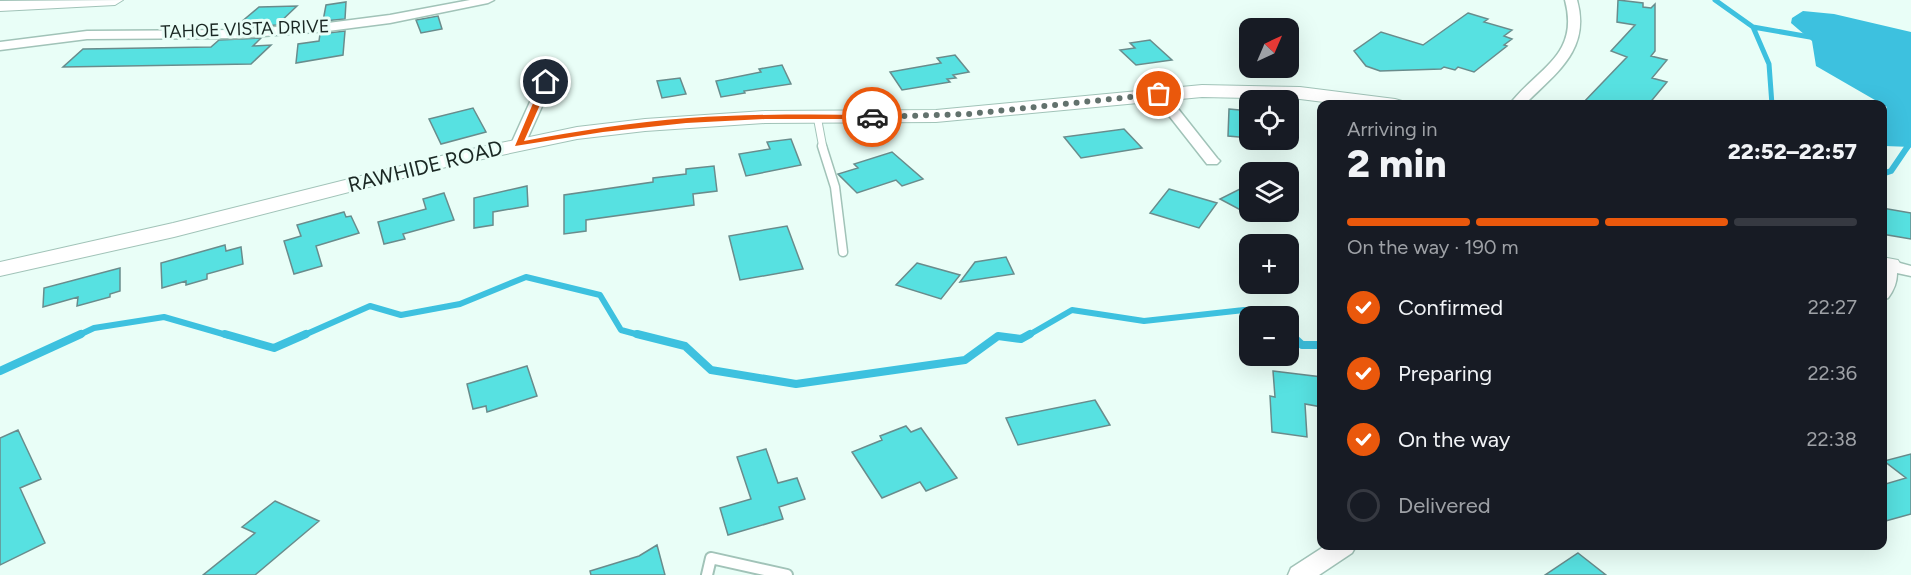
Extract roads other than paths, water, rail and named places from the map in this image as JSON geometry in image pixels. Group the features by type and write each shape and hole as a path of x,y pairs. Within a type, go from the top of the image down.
{"street":[{"path":"0,6 115,0"},
{"name":"TAHOE VISTA DRIVE","path":"0,46 87,35 237,34 328,27 390,19 488,0"},
{"path":"1521,100 1563,57 1575,39 1577,24 1571,0"},
{"path":"518,144 546,82"},
{"name":"RAWHIDE ROAD","path":"0,269 103,247 518,144 603,129 686,121 968,114 1202,91 1300,93 1355,100"},
{"path":"1159,94 1212,161"},
{"path":"1887,283 1894,267"},
{"path":"1300,575 1338,550"}],"lane":[{"path":"817,116 820,140 835,187 843,252"},
{"path":"707,575 711,558 788,575"}],"water":[{"path":"1803,11 1834,14 1911,32 1911,147 1887,146 1887,100 1875,100 1816,66 1812,41 1791,23 1792,18"}],"waterway":[{"path":"1715,0 1753,27"},
{"path":"1753,27 1810,37"},
{"path":"1753,27 1769,64 1772,100"},
{"path":"1907,148 1910,144"},
{"path":"1887,172 1891,171 1908,146"},
{"path":"302,336 370,306 401,315 460,304 526,277 600,295 621,330 643,336"},
{"path":"1027,336 1072,310 1144,321 1239,311"},
{"path":"77,336 94,328 164,317 230,336"},
{"path":"0,371 81,334"},
{"path":"225,334 274,348 306,334"},
{"path":"637,334 685,346 711,370 796,384 965,360 998,336 1021,339 1030,334"},
{"path":"1299,342 1302,345 1317,345"}]}
